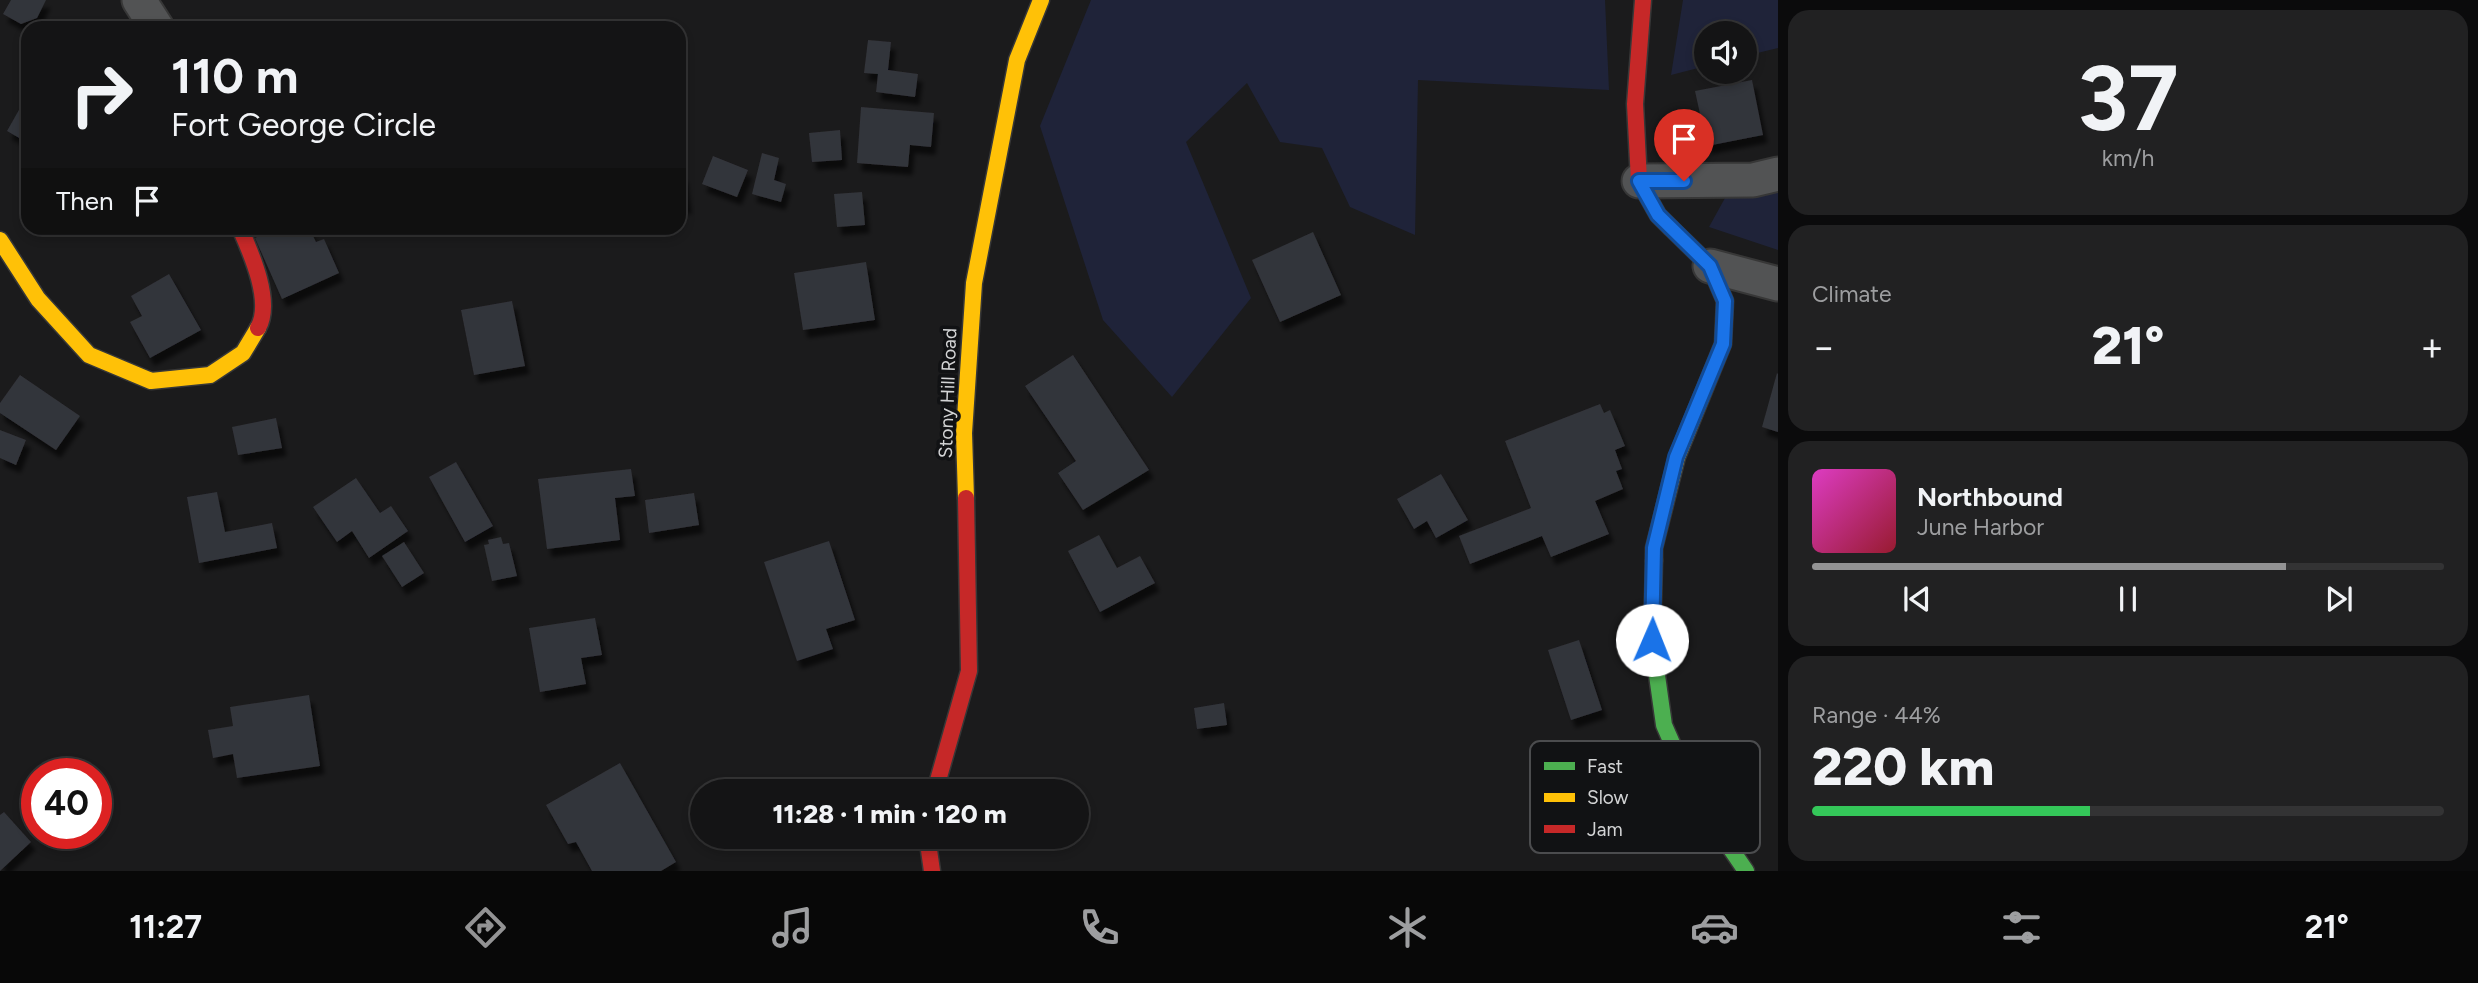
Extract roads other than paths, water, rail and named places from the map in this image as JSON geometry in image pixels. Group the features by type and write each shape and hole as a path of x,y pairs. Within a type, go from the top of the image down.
{"street":[{"path":"139,0 152,21"},
{"name":"Stony Hill Road","path":"938,779 969,671 971,631 964,433 974,283 1017,60 1041,0"},
{"path":"1643,0 1635,104 1639,181 1658,215 1710,266 1725,301 1723,344 1676,457 1654,548 1652,640 1664,725 1671,741"},
{"path":"1639,181 1753,180 1778,174"},
{"path":"0,240 38,299 89,355 151,381 210,375 243,353 263,320 258,270 243,235"},
{"path":"1710,266 1778,284"},
{"path":"929,849 932,871"},
{"path":"1734,853 1746,871"}]}
